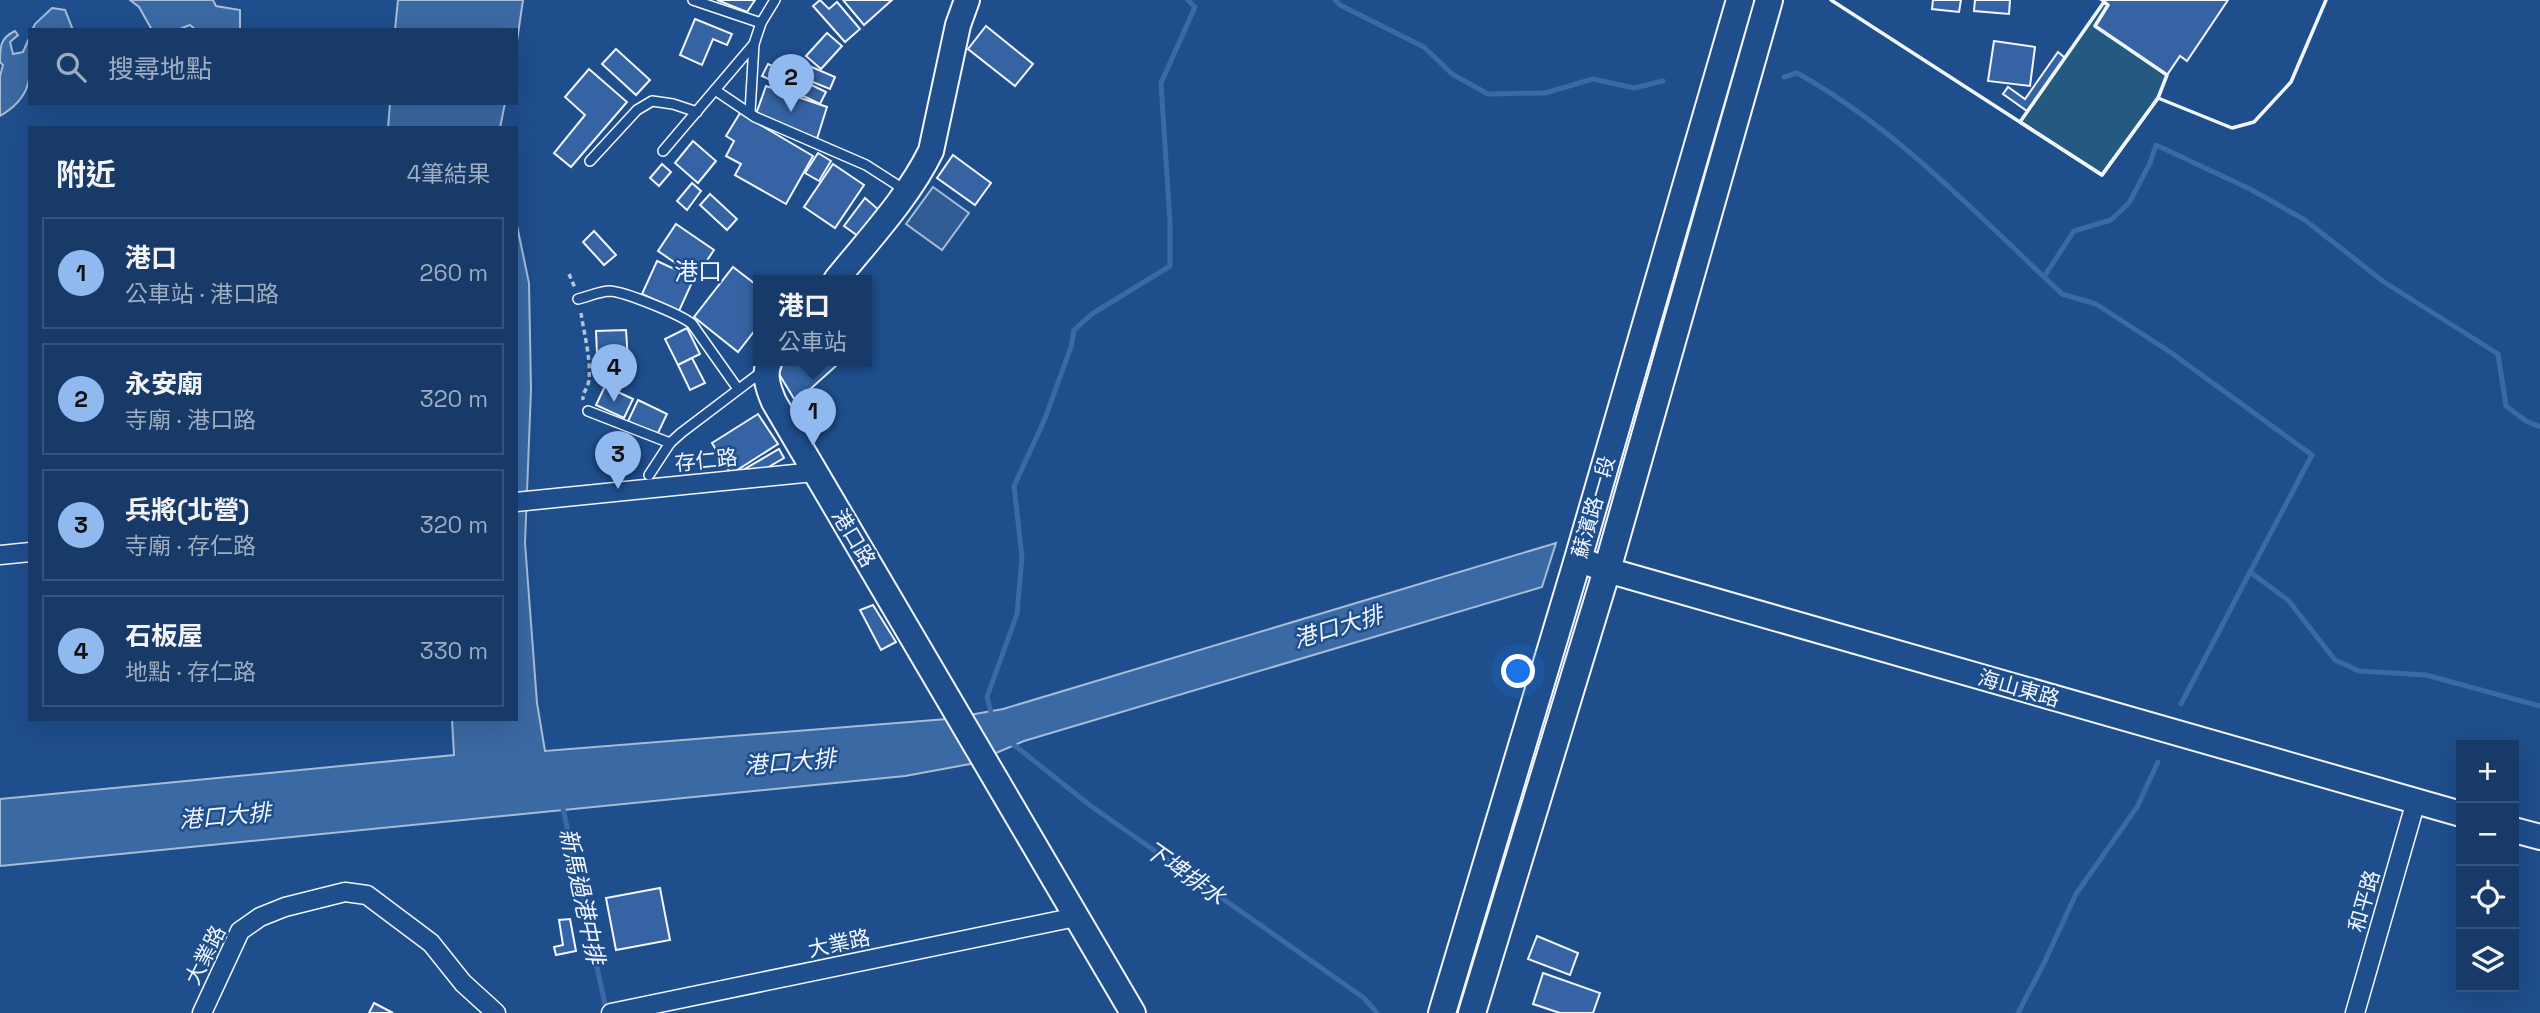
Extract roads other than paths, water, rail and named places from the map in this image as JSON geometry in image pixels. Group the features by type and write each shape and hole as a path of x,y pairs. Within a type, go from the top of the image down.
{"main road":[{"name":"蘇濱路一段","path":"1442,1013 1741,0"},
{"name":"蘇濱路一段","path":"1472,1013 1607,570 1769,0"},
{"path":"1464,942 1491,948"}],"street":[{"path":"840,275 907,190 931,151 958,25 967,0"},
{"name":"港口路","path":"768,366 768,387 774,402 1076,917"},
{"name":"存仁路","path":"518,502 646,482 814,472"},
{"path":"0,555 28,552"},
{"name":"海山東路","path":"1578,559 1607,570 2456,813"},
{"name":"和平路","path":"2355,1013 2416,801"},
{"path":"2519,831 2540,837"},
{"name":"大業路","path":"202,1013 240,931 260,917 285,907 345,892 367,895 397,915 430,943 463,983 496,1013"},
{"path":"1076,917 1133,1013"},
{"name":"大業路","path":"611,1013 1076,917"}],"lane":[{"path":"693,0 761,23"},
{"path":"750,112 754,44 761,23 775,0"},
{"path":"663,151 754,44"},
{"path":"715,90 755,117 866,165 907,190"},
{"path":"590,161 637,110 652,101 697,112"},
{"path":"578,299 610,291 668,310 686,320 692,324 738,389"},
{"path":"646,482 670,443 767,366"},
{"path":"588,411 670,443"}],"water":[{"path":"130,0 213,0 216,6 240,10 240,28 194,28 190,25 182,28 151,28 139,7"},
{"path":"398,0 523,0 518,34 518,28 395,28"},
{"path":"52,8 65,10 72,28 33,28"},
{"path":"15,31 18,35 10,42 13,54 23,52 28,41 28,82 20,100 0,116 0,76 3,65 0,62 1,47 6,37"},
{"path":"390,105 505,105 500,126 388,126"},
{"name":"港口大排","path":"518,231 529,283 531,390 525,543 537,703 545,751 947,719 1003,709 1556,543 1542,587 1024,741 970,764 905,776 0,866 0,799 454,755 452,721 518,721"}],"waterway":[{"path":"992,717 987,697 1017,614 1022,557 1014,486 1044,421 1071,347 1074,330 1092,314 1170,266 1170,222 1161,83 1195,7 1188,0"},
{"path":"1335,0 1424,47 1452,74 1488,94 1545,93 1593,79 1634,88 1663,81"},
{"path":"1784,77 1797,73 1896,141 1957,194 2044,277 2074,231 2111,220 2129,203 2150,163 2156,145 2250,189 2305,220 2384,282 2498,354 2506,406 2526,421 2540,427"},
{"path":"2044,277 2062,294 2096,304 2170,352 2312,455 2250,572 2288,600 2335,660 2359,671 2426,675 2540,706"},
{"path":"2181,704 2250,572"},
{"name":"下埤排水","path":"1009,741 1091,806 1364,998 1377,1013"},
{"path":"2018,1013 2076,894 2137,807 2158,762"},
{"name":"新馬過港中排","path":"562,804 606,1009"}],"place":[{"name":"永安廟","path":"791,112"},
{"name":"石板屋","path":"614,402"},
{"name":"港口","path":"813,446"},
{"name":"兵將(北營)","path":"618,489"}],"district":[{"name":"港口","path":"698,271"}]}
